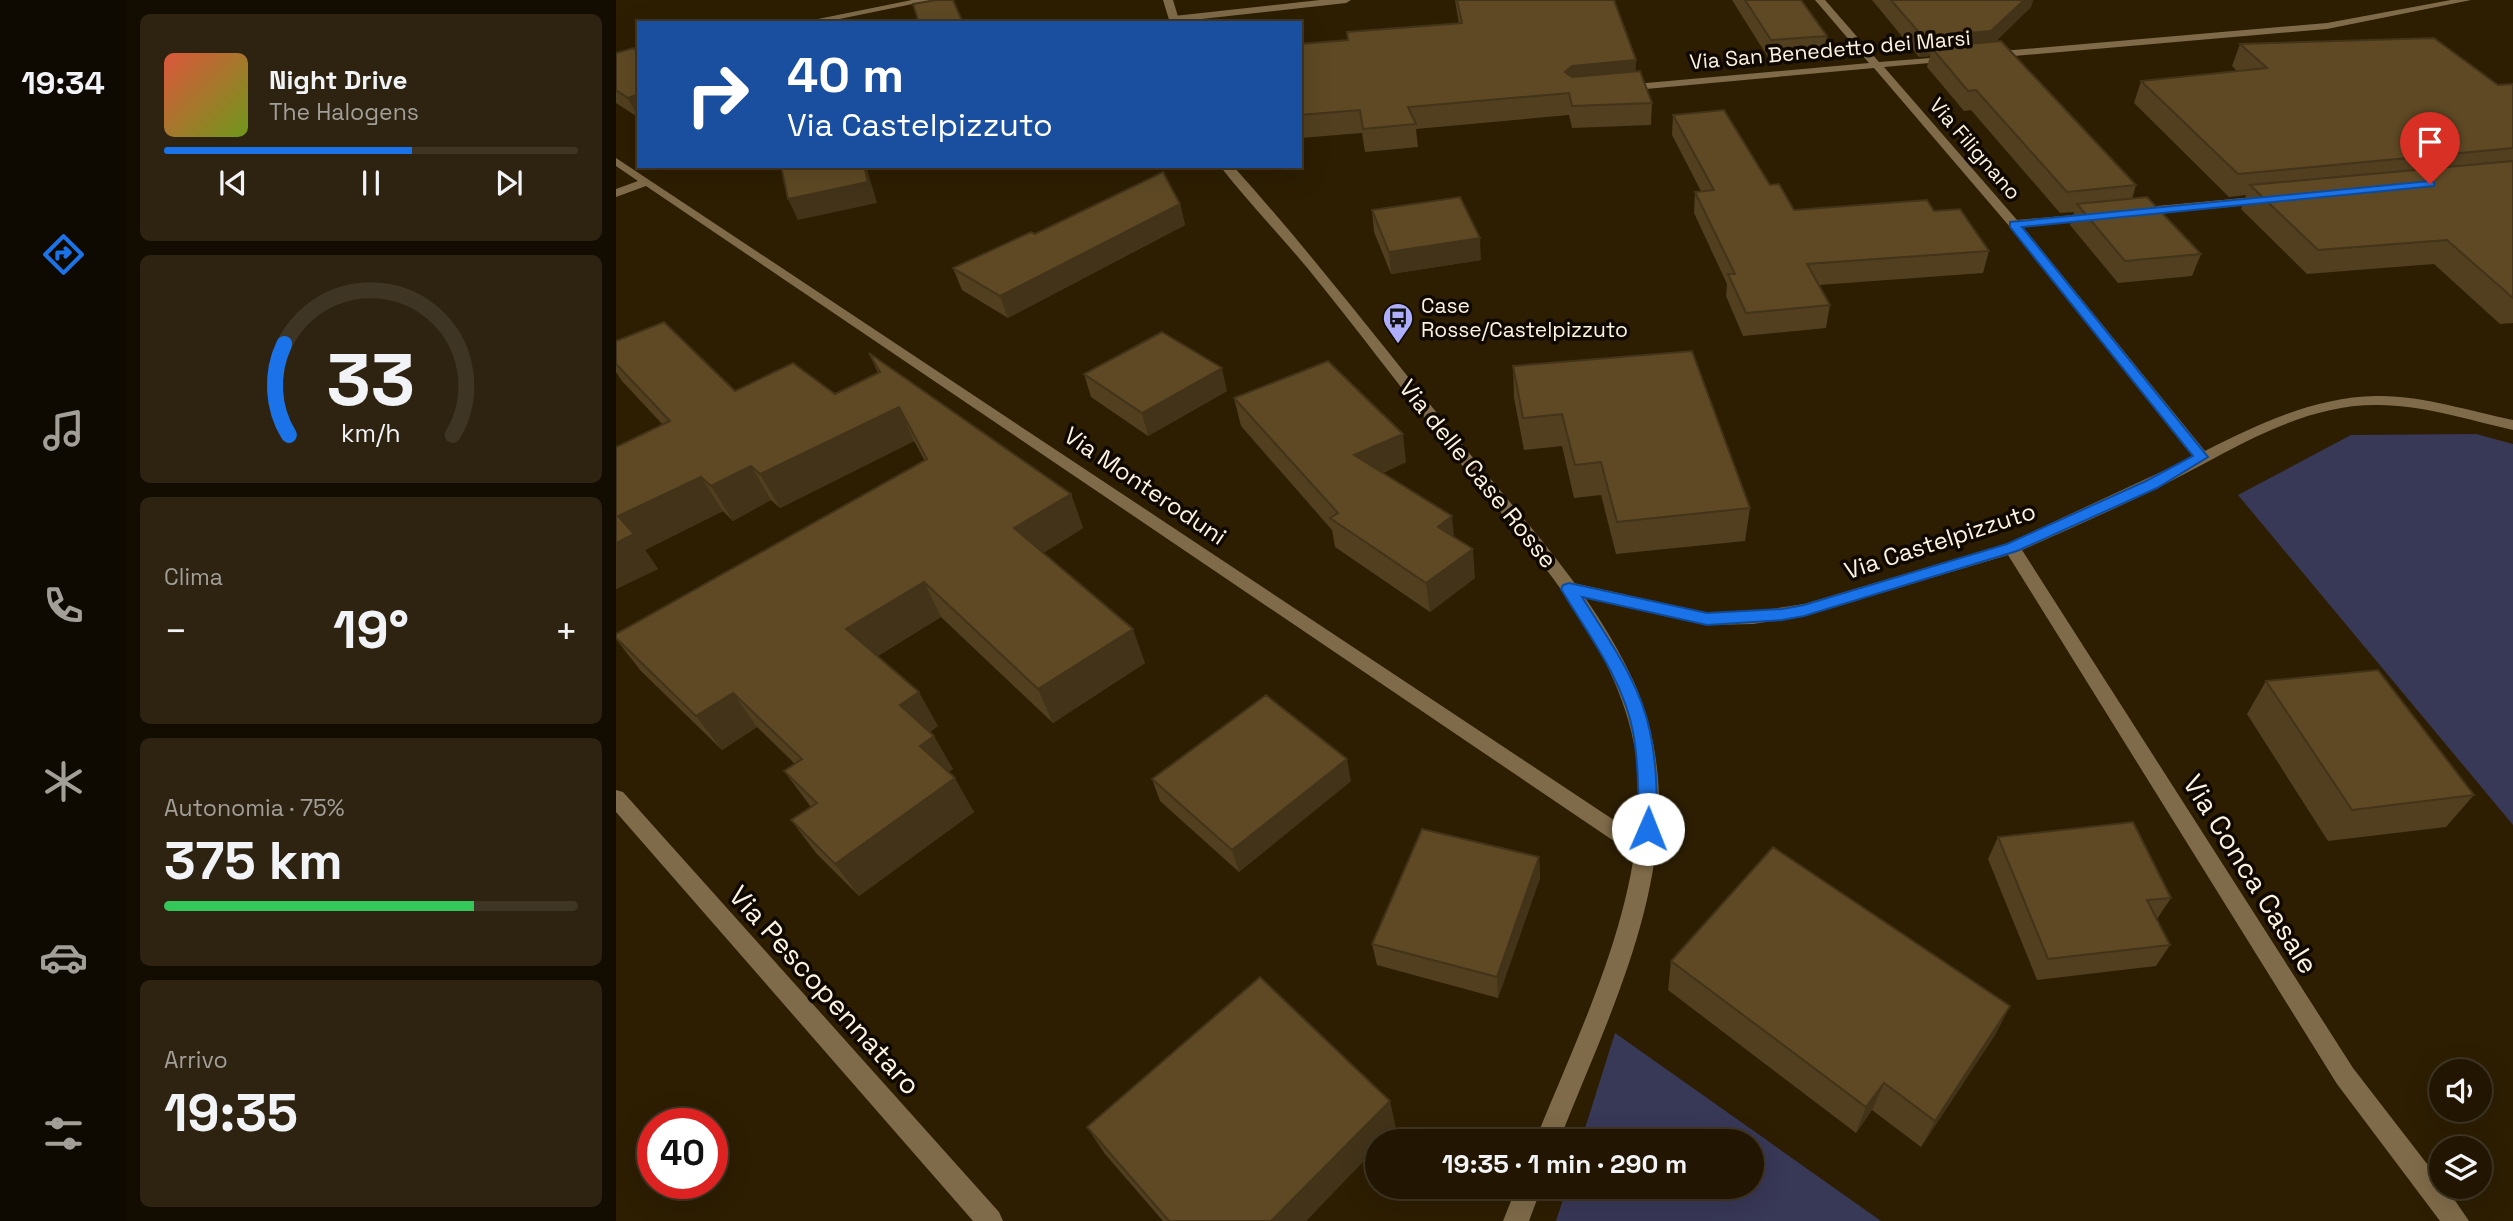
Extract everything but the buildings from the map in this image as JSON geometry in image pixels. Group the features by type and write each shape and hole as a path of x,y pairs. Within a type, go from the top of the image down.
{"street":[{"path":"814,21 927,0"},
{"path":"1168,0 1174,21 1346,0"},
{"name":"Via Filignano","path":"1820,0 2014,224 2201,457"},
{"name":"Via San Benedetto dei Marsi","path":"1974,56 2327,26 2466,0"},
{"name":"Via San Benedetto dei Marsi","path":"1613,89 1960,58"},
{"name":"Via Monteroduni","path":"616,161 1646,852"},
{"name":"Via delle Case Rosse","path":"1228,168 1293,242 1569,589 1618,669 1641,729 1648,771 1646,852 1631,916 1605,993 1553,1129"},
{"path":"616,194 647,182"},
{"path":"2125,213 2277,199"},
{"path":"2014,224 2111,215"},
{"name":"Via Castelpizzuto","path":"1569,589 1707,619 1753,618 1804,610 2012,548 2151,485 2201,457 2300,413 2346,402 2405,402 2513,425"},
{"name":"Via Conca Casale","path":"2012,548 2346,1076 2384,1131 2456,1221"},
{"name":"Via Pescopennataro","path":"616,798 990,1221"},
{"path":"1516,1221 1525,1199"}],"shaded area":[{"path":"2476,434 2513,444 2513,825 2238,495 2351,435"},
{"path":"1615,1033 1751,1129 1585,1129"},
{"path":"1764,1138 1881,1221 1556,1221 1563,1199 1764,1199"}],"place":[{"name":"Case Rosse/Castelpizzuto","path":"1398,345"}],"route":[{"path":"1648,829 1648,771 1641,729 1618,669 1569,589 1707,619 1782,614 1804,610 2012,548 2151,485 2201,457 2014,224 2430,184"}]}
